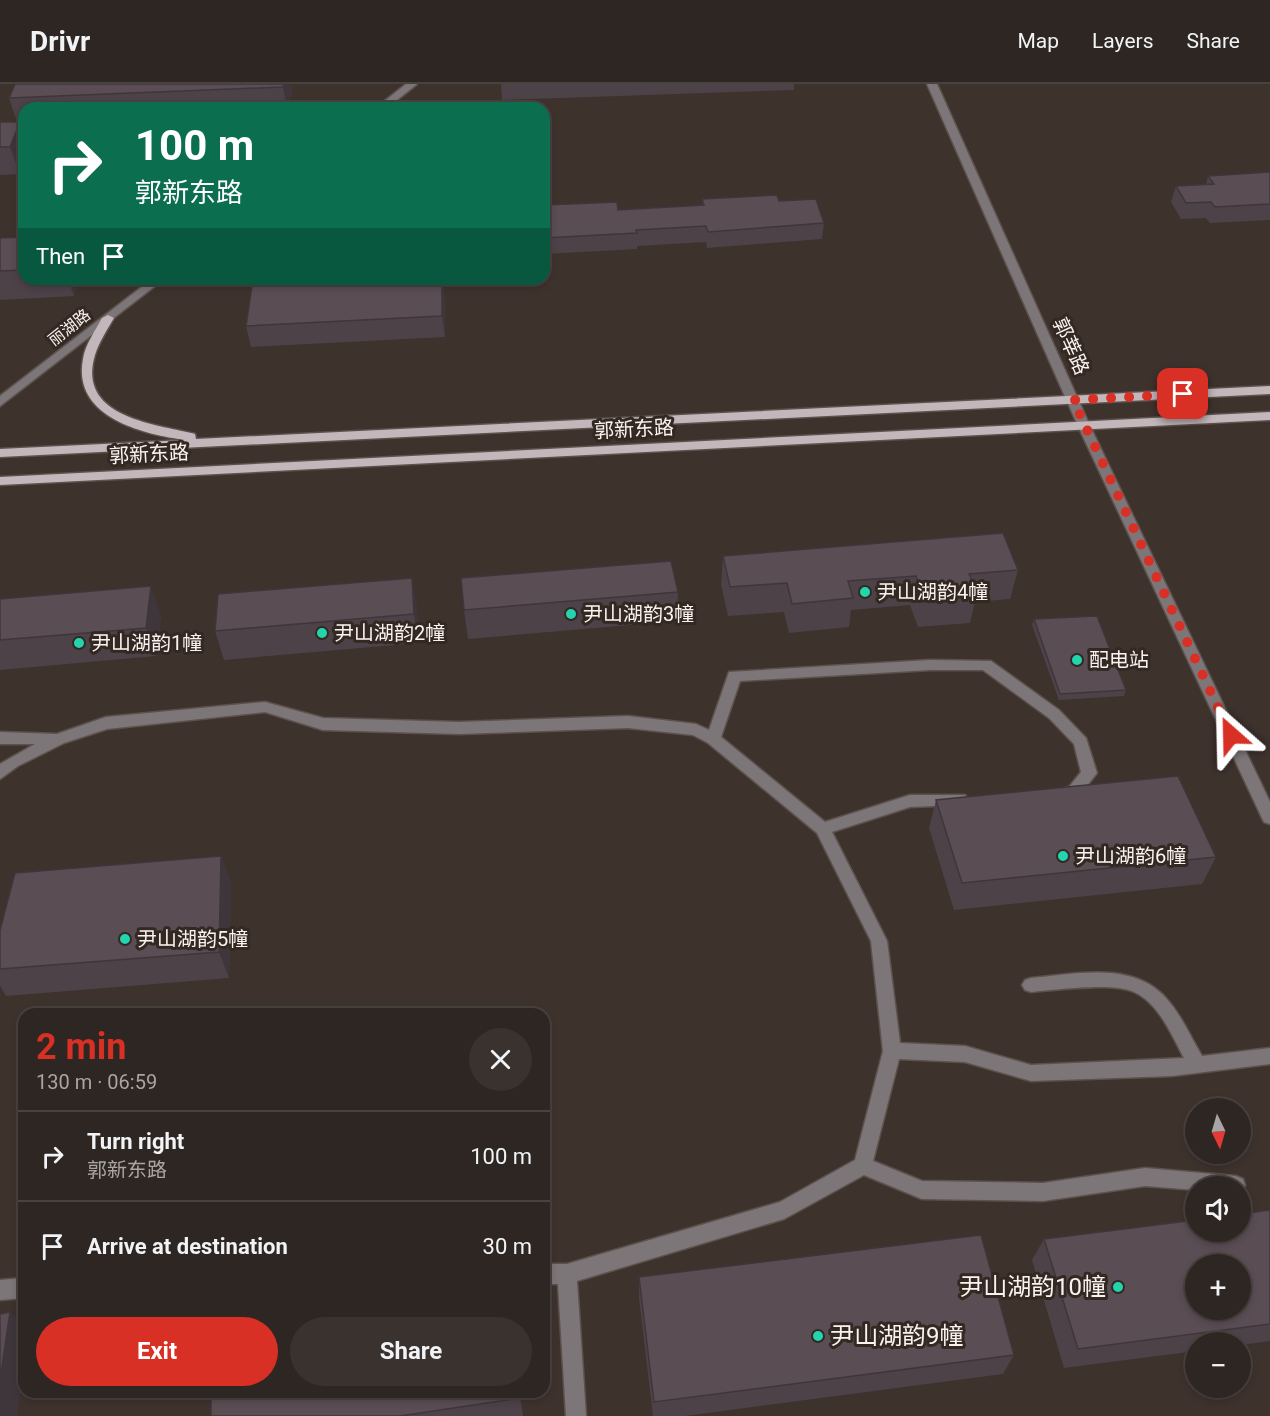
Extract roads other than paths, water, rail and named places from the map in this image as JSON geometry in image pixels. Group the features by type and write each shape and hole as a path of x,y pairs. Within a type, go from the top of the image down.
{"main road":[{"path":"108,318 88,366 89,387 98,400 115,416 136,426 168,434 230,442"},
{"name":"郭新东路","path":"0,453 1270,390"},
{"name":"郭新东路","path":"0,481 1270,416"}],"street":[{"path":"389,102 412,84"},
{"name":"郭莘路","path":"932,84 1084,426 1270,818"},
{"name":"丽湖路","path":"0,402 151,285"},
{"path":"713,739 734,676 930,665 986,665 1054,714 1081,742 1089,773 1074,793 1051,795"},
{"path":"0,773 13,762 59,739 106,723 265,707 323,724 459,728 628,722 696,730 713,739 823,829 879,940 892,1051 863,1166 784,1210 567,1274 550,1274"},
{"path":"0,738 59,739"},
{"path":"823,829 910,801 981,799"},
{"path":"1031,985 1103,981 1140,986 1166,1010 1197,1065"},
{"path":"892,1051 965,1054 1031,1073 1197,1065 1270,1056"},
{"path":"863,1166 922,1190 1043,1192 1145,1177 1185,1181"},
{"path":"567,1274 576,1416"},
{"path":"0,1290 18,1288"}],"place":[{"name":"尹山湖韵4幢","path":"865,592"},
{"name":"尹山湖韵3幢","path":"571,614"},
{"name":"尹山湖韵2幢","path":"322,633"},
{"name":"尹山湖韵1幢","path":"79,643"},
{"name":"配电站","path":"1077,660"},
{"name":"尹山湖韵6幢","path":"1063,856"},
{"name":"尹山湖韵5幢","path":"125,939"},
{"name":"尹山湖韵10幢","path":"1118,1287"},
{"name":"尹山湖韵9幢","path":"818,1336"}]}
